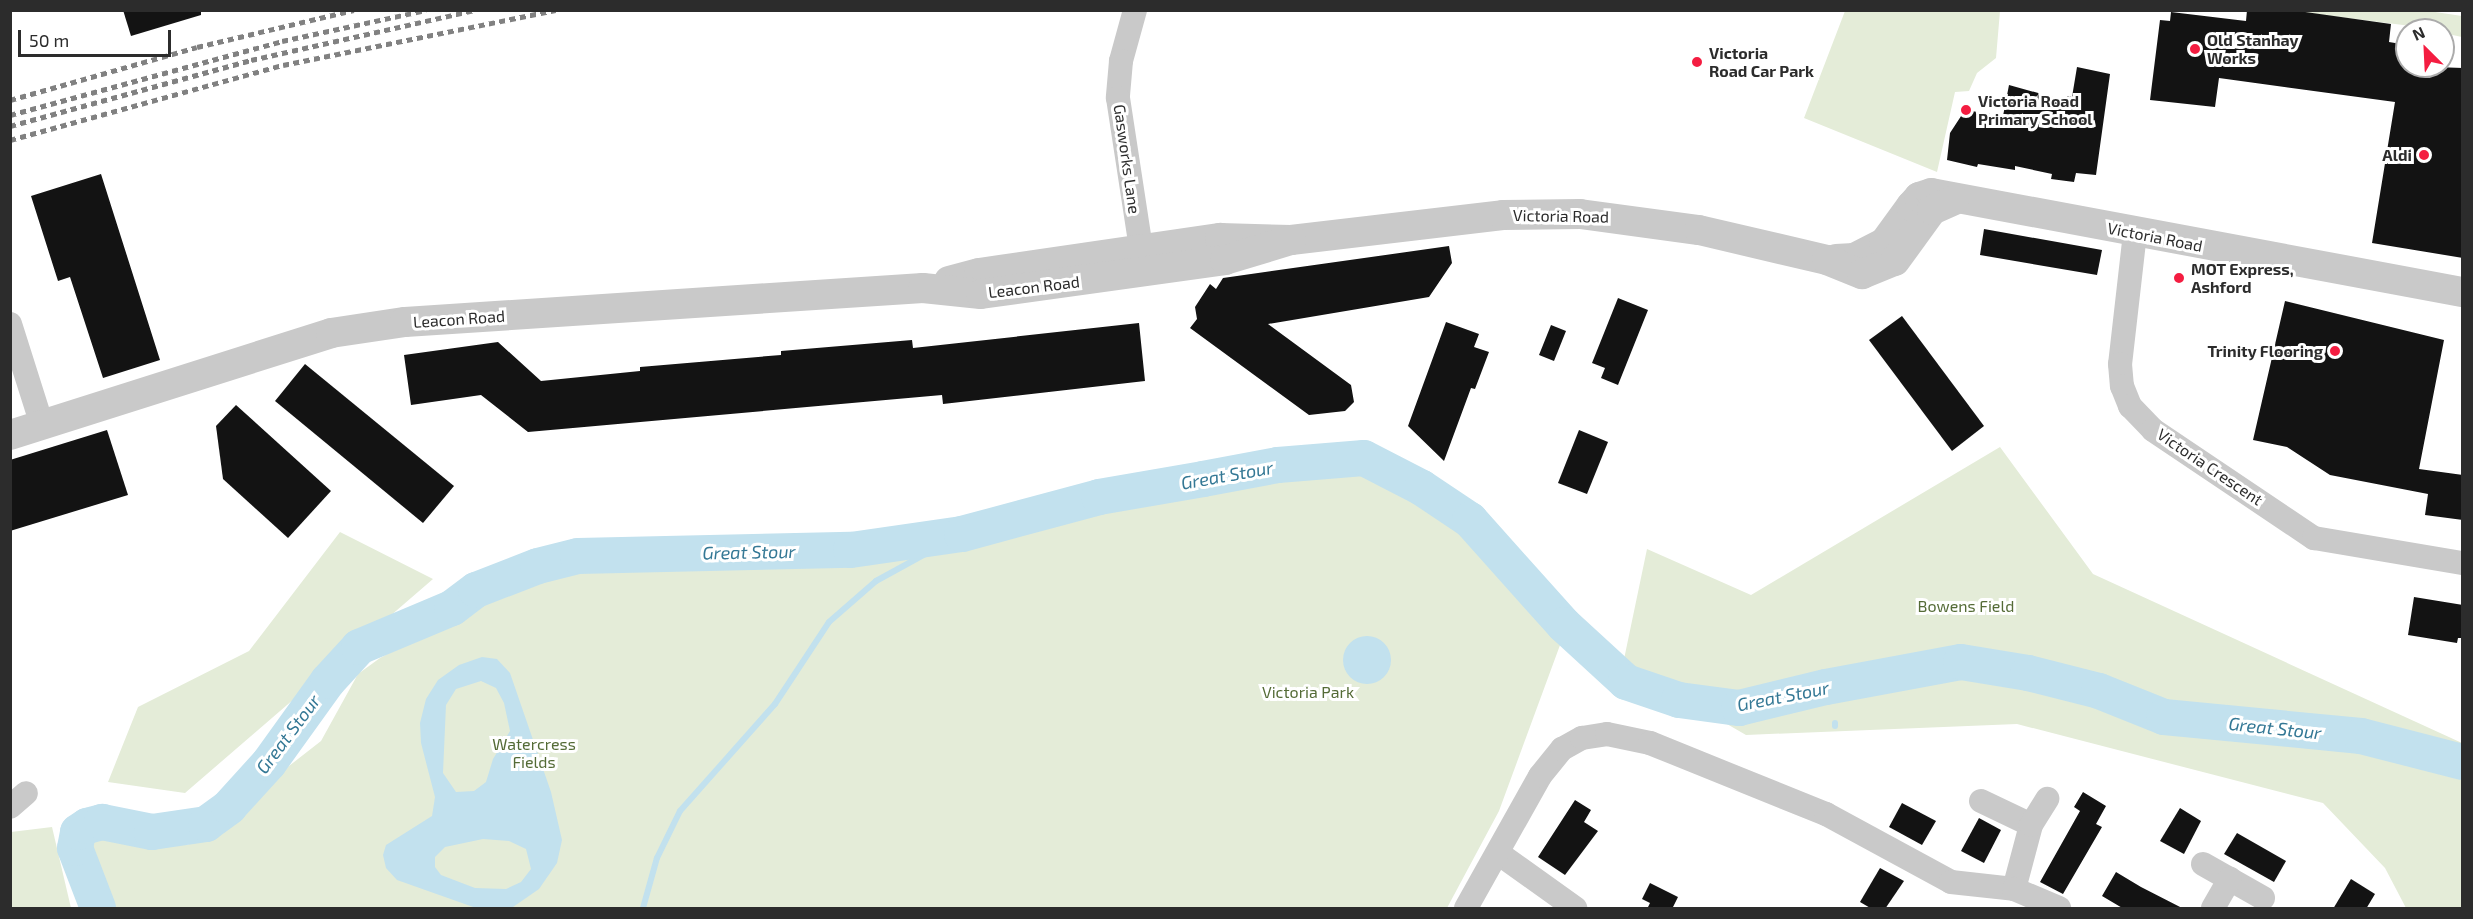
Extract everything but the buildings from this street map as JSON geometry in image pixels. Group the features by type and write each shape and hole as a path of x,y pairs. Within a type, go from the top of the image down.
{"street":[{"name":"Gasworks Lane","path":"1134,10 1121,61 1118,98 1143,261"},
{"name":"Victoria Road","path":"1143,261 1220,238 1291,240 1503,215 1580,214 1650,221 1827,260 1854,258 1884,243 1919,196 1931,193 1954,200 2463,292"},
{"name":"Victoria Crescent","path":"2135,233 2120,364 2122,386 2130,406 2153,430 2314,538 2463,563"},
{"name":"Leacon Road","path":"10,435 331,333 405,322 923,288 979,273 1143,261"},
{"path":"10,324 42,425"},
{"path":"1466,909 1540,776 1562,749 1582,738 1607,734 1650,743 1826,814 1952,882 2014,889 2059,909"},
{"path":"2014,889 2031,825 2047,799"},
{"path":"1981,801 2031,825"},
{"path":"1498,853 1575,909"},
{"path":"2203,864 2263,898"},
{"path":"2213,909 2230,879"}],"green space":[{"path":"2422,10 2462,16 2462,37 2455,36 2455,18 2395,18 2395,24 2291,11"},
{"path":"1845,11 2000,11 1996,58 1977,73 1969,91 1955,92 1937,172 1804,118"},
{"name":"Bowens Field","path":"2000,447 2093,574 2462,743 2462,908 2406,908 2385,868 2323,803 2017,724 1746,735 1623,664 1647,549 1751,595"},
{"name":"Victoria Park","path":"1359,468 1379,474 1464,529 1563,637 1499,811 1447,908 115,908 92,872 88,849 96,838 117,835 187,845 224,827 257,791 321,741 358,674 380,658 526,581 590,568 810,567 918,551 930,553 1060,515 1190,491"},
{"path":"340,532 433,579 185,793 108,782 138,707 249,651"},
{"path":"52,827 71,908 11,908 11,832"}],"water":[{"path":"1367,636 1384,643 1391,660 1384,677 1367,684 1350,677 1343,660 1350,643"},
{"path":"482,657 497,659 510,673 551,792 562,840 557,863 539,889 513,907 476,908 397,880 386,868 383,855 386,845 432,816 435,797 421,743 420,723 426,699 438,680 459,665","holes":["481,681 496,688 504,703 510,731 493,759 486,782 474,791 456,792 443,773 446,705 456,689","483,839 509,841 526,849 531,869 521,882 506,889 475,888 441,875 435,867 435,857 445,847"]}],"waterway":[{"name":"Great Stour","path":"98,908 75,848 78,832 87,826 102,822 152,832 206,824 229,807 269,763 328,681 359,647 452,608 476,590 538,566 578,556 851,550 962,534 1099,497 1278,465 1364,458 1422,488 1470,520 1564,625 1626,682 1679,700 1739,708 1826,687 1961,662 2028,673 2099,691 2164,717 2361,736 2462,762"},
{"path":"643,908 657,858 680,811 775,704 829,622 876,581 962,534"},
{"path":"1826,687 1828,696"}],"railway":[{"path":"10,100 197,47 354,10"},
{"path":"10,115 282,41 426,10"},
{"path":"10,126 251,60 475,10"},
{"path":"10,140 283,65 556,10"}],"place":[{"name":"Old Stanhay Works","path":"2195,49"},
{"name":"Victoria Road Car Park","path":"1697,62"},
{"name":"Victoria Road Primary School","path":"1966,110"},
{"name":"Aldi","path":"2424,155"},
{"name":"MOT Express, Ashford","path":"2179,278"},
{"name":"Trinity Flooring","path":"2335,351"}],"park label":[{"name":"Watercress Fields","path":"534,753"}]}
